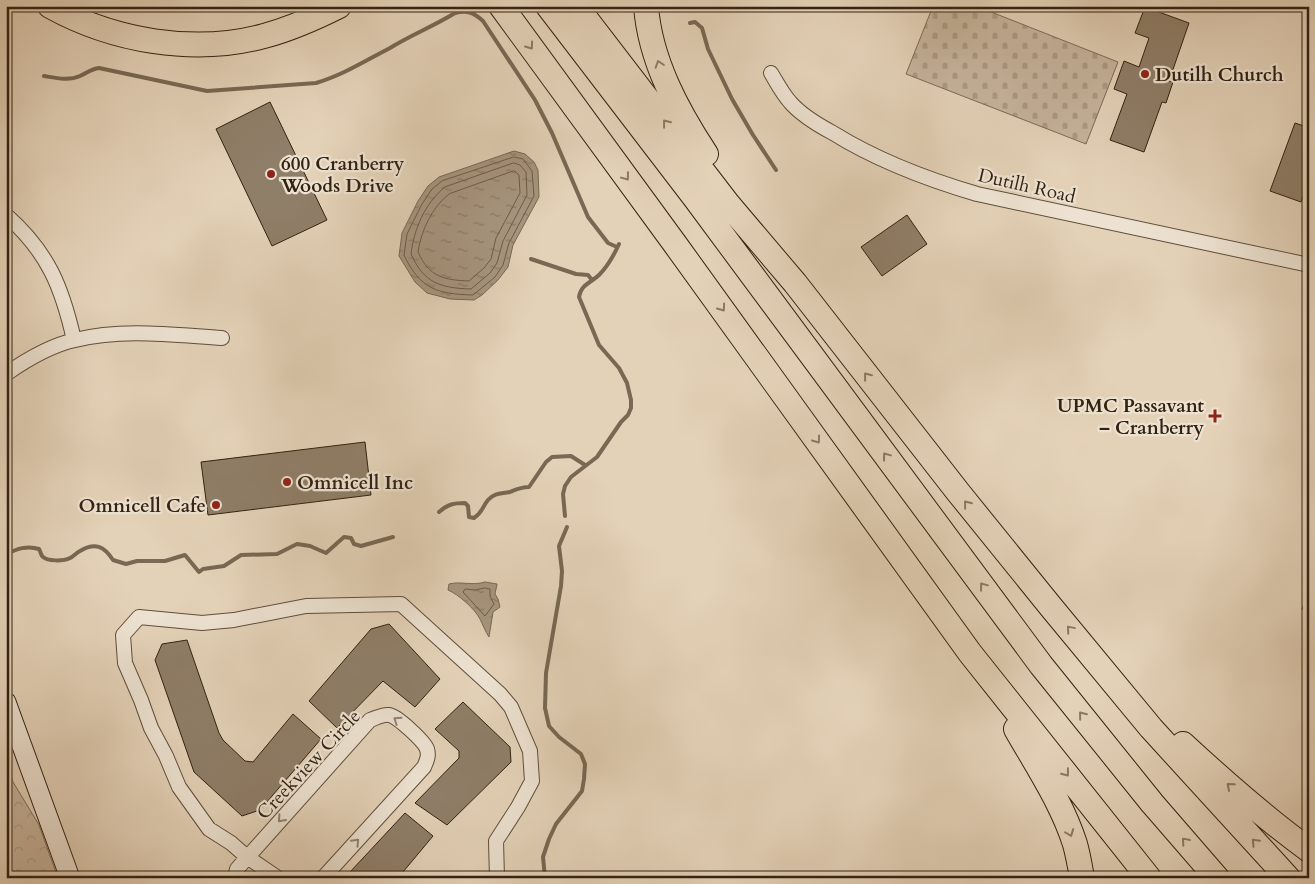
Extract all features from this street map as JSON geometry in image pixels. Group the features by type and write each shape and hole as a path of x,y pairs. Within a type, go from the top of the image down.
{"highway":[{"path":"50,6 74,19 118,34 168,43 188,44 236,42 262,37 288,29 339,6"},
{"path":"80,6 129,22 163,28 212,30 278,17 308,6"},
{"path":"501,6 970,653 1149,878"},
{"path":"548,6 695,198 1041,665 1152,804 1217,878"},
{"path":"576,6 728,204 795,283 958,492 1151,728 1288,878"},
{"path":"646,6 650,36 655,54 673,98 700,145 795,283"},
{"path":"970,653 1063,814 1075,844 1082,878"},
{"path":"1102,667 1197,757 1309,850"}],"street":[{"name":"Dutilh Road","path":"771,73 789,101 810,119 870,154 929,179 977,194 1309,266"},
{"path":"6,215 26,233 48,265 66,303 74,340"},
{"path":"6,374 42,354 74,340 114,334 154,333 222,338"},
{"path":"278,878 247,858 231,843 209,830 179,787 166,756 151,728 141,700 124,663 123,635 139,617 202,623 234,620 306,606 401,604 500,694 511,707 530,751 532,781 496,841 497,878"},
{"path":"6,702 70,878"},
{"name":"Creekview Circle","path":"235,878 237,869 370,720 390,715 401,722 426,746 428,756 424,767 323,878"}],"green space":[{"path":"933,6 976,6 1118,62 1086,144 906,74"},
{"path":"6,759 13,782 39,825 58,878 6,878"}],"water":[{"path":"514,151 525,154 534,162 538,170 539,197 513,245 508,267 498,280 474,300 450,299 427,293 415,282 399,256 402,233 418,201 428,186 439,177"},
{"path":"485,582 497,584 495,594 500,607 493,612 489,637 480,619 470,606 448,590 449,584"}],"building":[{"name":"Dutilh Church","path":"1145,7 1189,23 1169,81 1173,82 1166,103 1162,102 1144,152 1110,140 1127,94 1114,89 1124,61 1139,67 1149,38 1135,33"},
{"name":"600 Cranberry Woods Drive","path":"270,102 327,220 272,246 216,129"},
{"path":"1295,123 1307,127 1309,123 1309,181 1301,202 1270,191"},
{"path":"907,215 927,244 882,276 861,247"},
{"name":"Omnicell Inc","path":"365,442 371,495 208,515 201,462"},
{"path":"1309,590 1309,611 1302,609"},
{"path":"389,624 440,679 415,707 383,681 337,728 309,701 371,629"},
{"path":"187,640 219,733 223,740 245,761 253,762 293,714 321,739 260,810 242,816 194,772 155,660 162,644"},
{"path":"463,702 510,747 511,762 447,825 415,803 459,758 459,751 435,729"},
{"path":"405,813 433,836 398,878 350,878 350,872"}],"waterway":[{"path":"44,76 62,79 71,78 99,68 207,91 316,83 354,67 455,13 470,12 483,21 535,100 552,133 588,217 608,243 617,247"},
{"path":"690,23 695,22 702,28 708,49 732,99 776,170"},
{"path":"565,516 563,494 565,486 571,477 597,457 628,415 631,408 627,383 619,368 599,345 579,297 584,286 596,278 605,268 619,244"},
{"path":"531,259 576,274 588,275 592,280"},
{"path":"439,512 451,504 465,503 468,506 469,517 474,518 493,496 529,487 546,462 552,457 571,456 585,465"},
{"path":"545,878 543,857 549,839 556,824 582,791 585,764 581,754 559,737 549,726 545,708 546,673 561,586 562,571 559,546 567,527"},
{"path":"6,554 30,547 39,549 44,558 60,560 70,558 85,548 95,546 106,551 113,560 126,564 137,561 165,561 185,555 199,572 203,569 224,566 241,555 277,554 297,544 310,546 326,553 344,537 351,538 354,544 361,546 393,537"}],"place":[{"name":"Dutilh Church","path":"1145,74"},
{"name":"600 Cranberry Woods Drive","path":"271,174"},
{"name":"UPMC Passavant – Cranberry","path":"1215,416"},
{"name":"Omnicell Inc","path":"287,482"},
{"name":"Omnicell Cafe","path":"216,505"}]}
